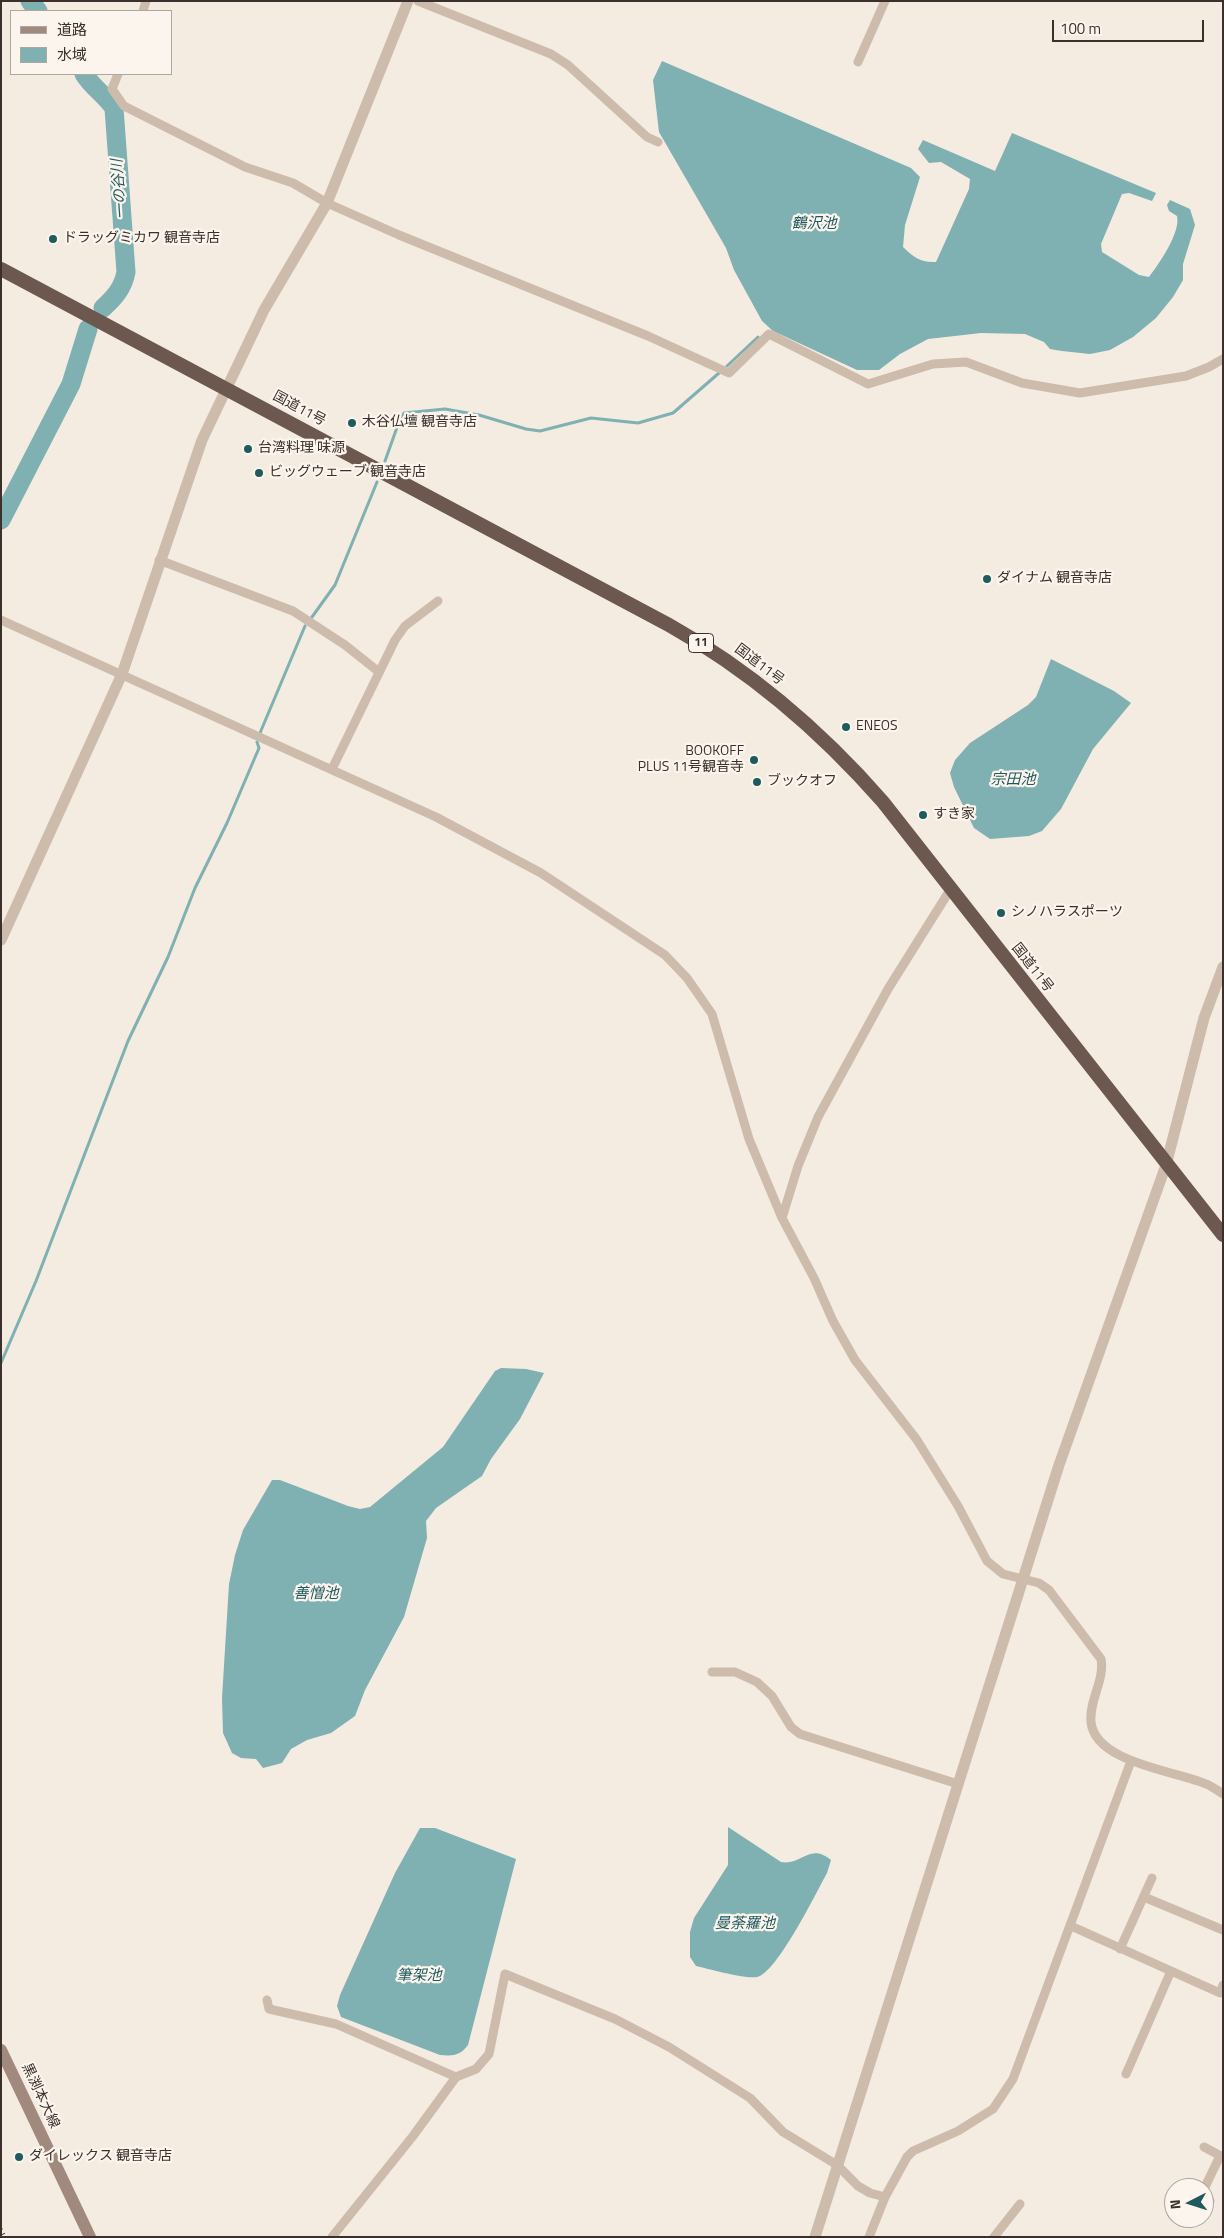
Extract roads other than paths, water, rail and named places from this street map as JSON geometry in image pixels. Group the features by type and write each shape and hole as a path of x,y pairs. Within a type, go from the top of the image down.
{"highway":[{"name":"国道11号","path":"1,269 691,637 734,665 793,711 856,772 882,802 1223,1236"}],"main road":[{"name":"黒渕本大線","path":"1,2050 90,2237"}],"street":[{"path":"418,1 551,54 568,66 647,137 658,142"},
{"path":"858,62 885,1"},
{"path":"1,940 122,674 159,560 202,440 264,310 327,204 406,2"},
{"path":"118,75 112,89 124,106 245,168 293,183 327,204 648,336 729,374 769,334 868,384 934,364 966,362 1022,382 1080,393 1186,376 1223,359"},
{"path":"159,560 293,611 345,645 379,672"},
{"path":"332,769 395,640 404,626 438,601"},
{"path":"1,620 436,817 541,873 665,955 687,978 712,1014 749,1139 782,1218 851,1353 917,1440 958,1506 987,1561 1003,1574 1039,1583 1049,1590 1101,1659 1102,1671 1091,1713 1093,1734 1099,1741 1131,1761 1207,1784 1223,1794"},
{"path":"782,1218 798,1166 818,1117 888,989 950,890"},
{"path":"815,2237 1059,1465 1166,1165 1204,1018 1223,967"},
{"path":"712,1672 735,1672 757,1682 772,1696 791,1727 800,1734 958,1784"},
{"path":"869,2237 885,2197 907,2157 913,2151 958,2131 994,2109 1013,2080 1131,1761"},
{"path":"1120,1949 1152,1878"},
{"path":"1144,1897 1223,1930"},
{"path":"1071,1926 1220,1993 1223,1985"},
{"path":"1126,2074 1171,1971"},
{"path":"332,2237 413,2136 456,2077 476,2069 490,2054 505,1974 616,2019 669,2047 750,2098 783,2132 837,2165 858,2186 870,2193 885,2197"},
{"path":"267,2000 269,2008 336,2024 456,2077"},
{"path":"1204,2147 1222,2156 1210,2178"},
{"path":"994,2237 1020,2204"}],"water":[{"name":"鶴沢池","path":"662,61 911,168 920,177 905,225 903,247 922,260 936,262 969,189 970,179 941,162 929,163 918,149 923,140 995,171 1012,133 1156,193 1152,201 1129,193 1122,194 1101,244 1102,252 1139,275 1149,277 1173,239 1177,216 1169,211 1167,205 1170,200 1190,209 1195,225 1183,264 1183,280 1173,297 1156,318 1133,337 1110,350 1090,354 1062,351 1050,349 1044,342 1025,334 981,333 928,339 900,354 879,370 857,370 773,331 762,321 734,270 726,248 659,132 653,80"},
{"name":"宗田池","path":"1051,659 1114,691 1131,703 1093,749 1061,809 1042,831 1029,836 990,839 974,828 954,787 950,773 955,760 970,743 1028,705 1036,697"},
{"name":"善憎池","path":"501,1368 526,1369 544,1373 520,1419 491,1459 482,1476 436,1508 426,1521 427,1538 404,1617 365,1690 355,1716 331,1733 307,1740 291,1749 282,1763 263,1768 256,1759 241,1758 232,1753 223,1733 222,1698 229,1584 243,1530 272,1480 280,1480 348,1506 360,1509 370,1507 443,1447 495,1371"},
{"name":"曼荼羅池","path":"728,1827 781,1862 795,1861 817,1853 831,1860 827,1873 785,1948 775,1962 757,1977 736,1975 696,1966 690,1957 690,1932 694,1918 728,1865"},
{"name":"筆架池","path":"420,1828 435,1828 516,1859 468,2045 459,2053 452,2055 440,2055 341,2017 337,2006 340,1995 395,1873"}],"waterway":[{"name":"一の谷川","path":"30,1 37,10"},
{"name":"一の谷川","path":"85,75 114,108 126,272 118,292 103,308"},
{"name":"一の谷川","path":"1,520 71,384 88,329"},
{"path":"727,366 758,337"},
{"path":"385,461 400,419 404,413 445,409 479,415 526,429 540,431 591,418 638,423 673,413 719,373"},
{"path":"312,617 335,585 377,482"},
{"path":"260,733 305,626"},
{"path":"1,1363 36,1281 128,1041 168,957 195,888 227,823 259,748 257,742"}],"railway":[{"path":"1,2229 5,2237"}],"place":[{"name":"ドラッグミカワ 観音寺店","path":"53,239"},
{"name":"木谷仏壇 観音寺店","path":"352,423"},
{"name":"台湾料理 味源","path":"248,449"},
{"name":"ビッグウェーブ 観音寺店","path":"259,473"},
{"name":"ダイナム 観音寺店","path":"987,579"},
{"name":"ENEOS","path":"846,727"},
{"name":"BOOKOFF PLUS 11号観音寺","path":"754,760"},
{"name":"ブックオフ","path":"757,782"},
{"name":"すき家","path":"923,815"},
{"name":"シノハラスポーツ","path":"1001,913"},
{"name":"ダイレックス 観音寺店","path":"19,2157"}]}
